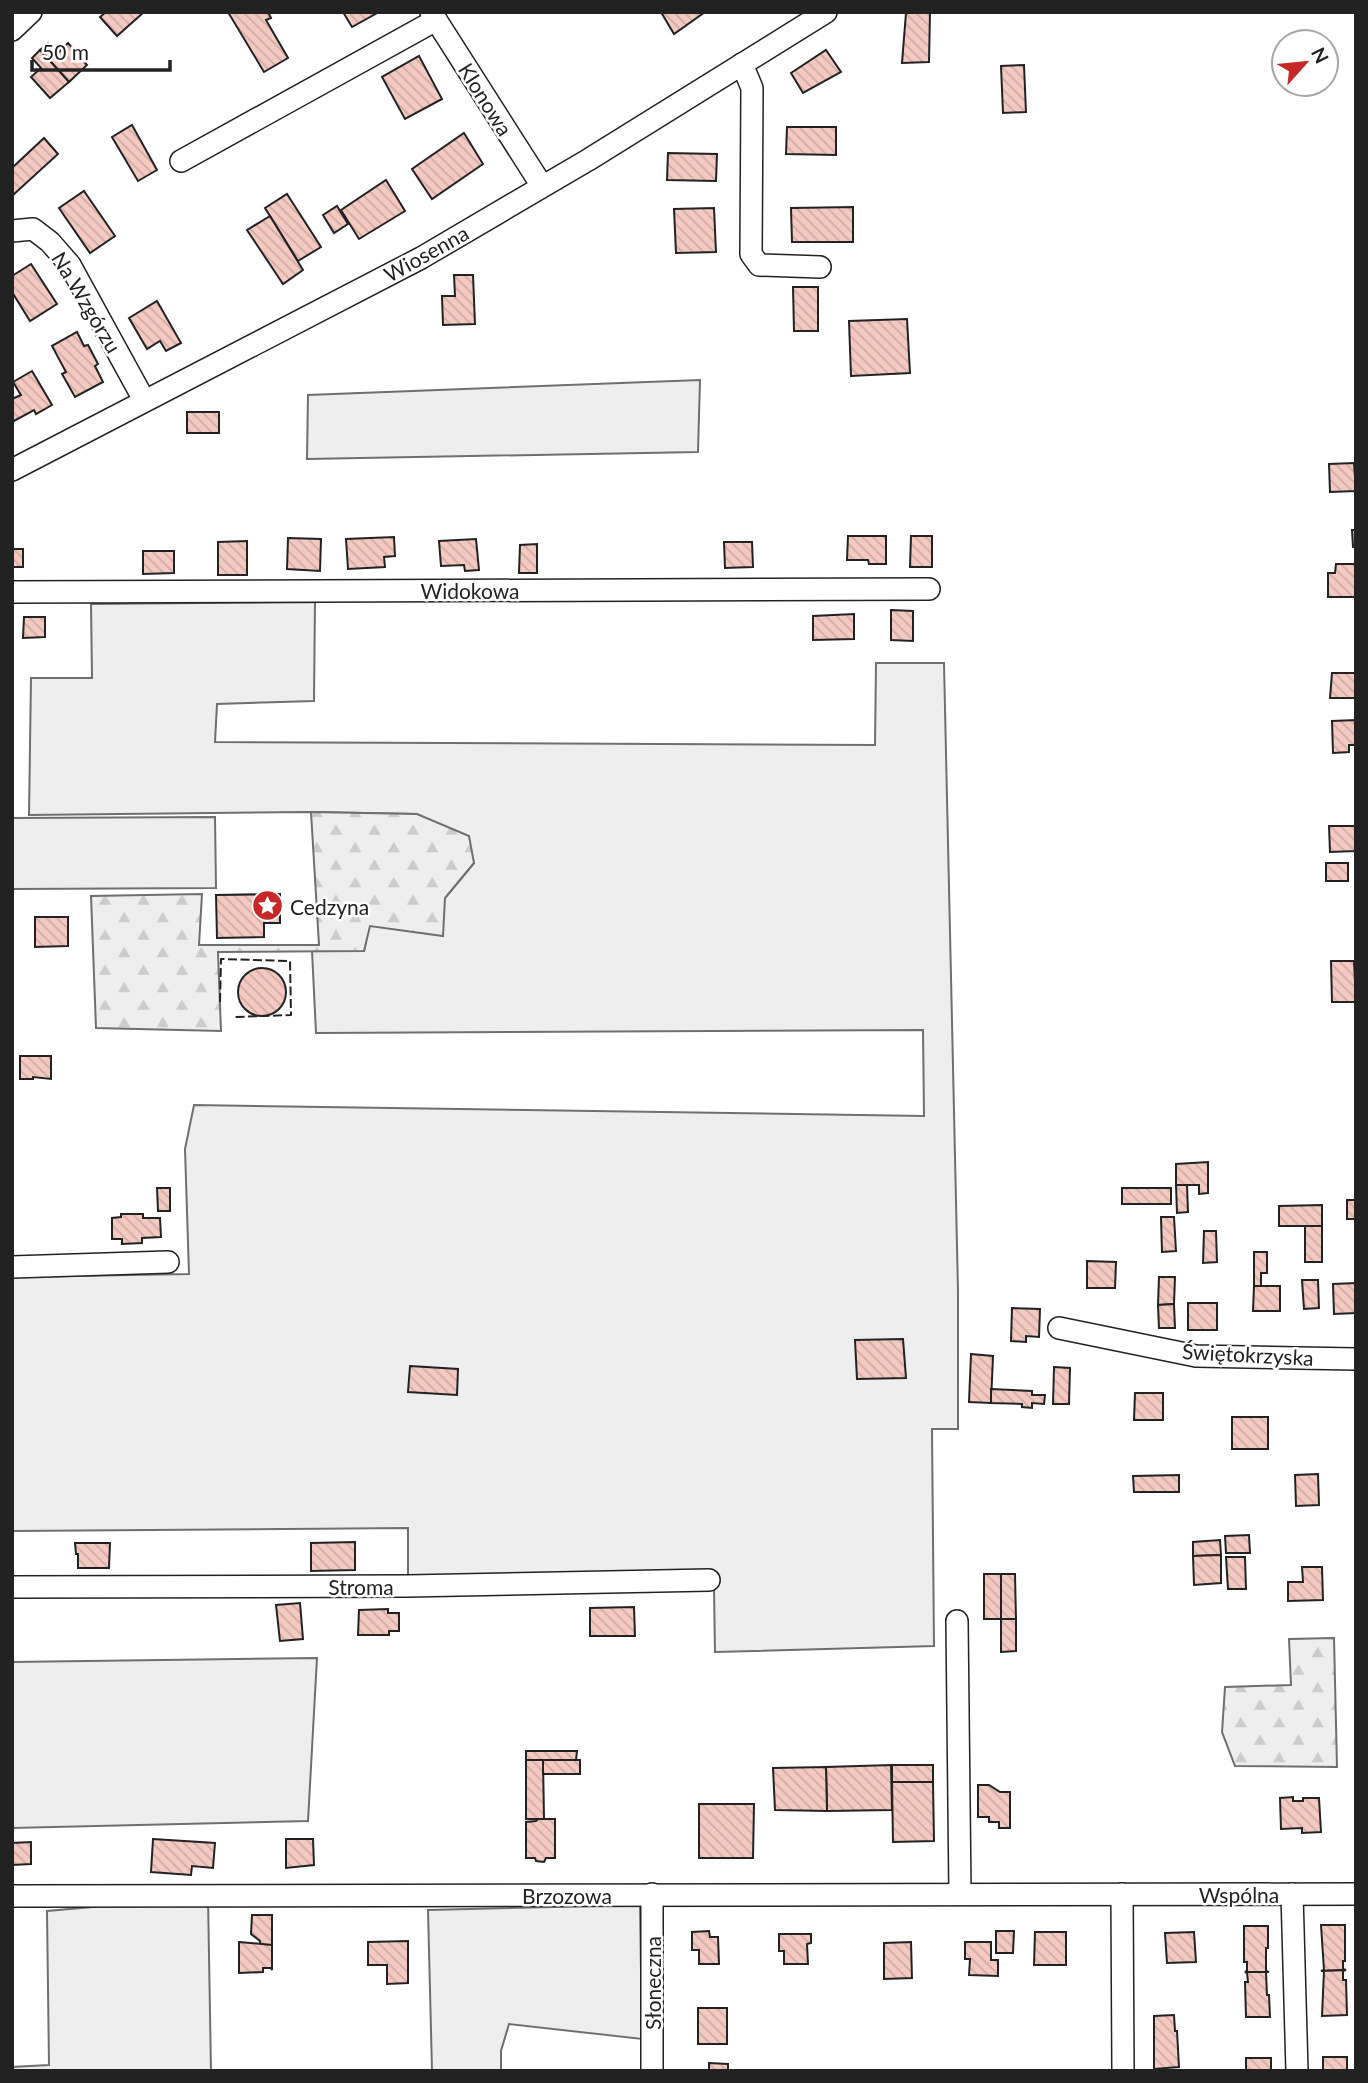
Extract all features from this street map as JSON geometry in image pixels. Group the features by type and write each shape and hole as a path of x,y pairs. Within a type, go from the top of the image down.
{"street":[{"path":"12,30 31,12"},
{"name":"Wiosenna","path":"12,470 421,258 588,160 826,12"},
{"path":"181,161 433,16"},
{"name":"Klonowa","path":"433,16 542,186"},
{"path":"742,64 752,88 751,254 759,265 820,267"},
{"name":"Na Wzgórzu","path":"12,231 33,229 50,242 70,265 144,400"},
{"name":"Widokowa","path":"12,592 929,589"},
{"path":"12,1267 168,1262"},
{"name":"Świętokrzyska","path":"1059,1328 1196,1356 1356,1359"},
{"name":"Stroma","path":"12,1587 395,1586 709,1580"},
{"path":"957,1620 960,1894"},
{"path":"1122,1894 1123,2071"},
{"name":"Brzozowa","path":"12,1896 1122,1894"},
{"name":"Wspólna","path":"1122,1894 1356,1894"},
{"path":"1293,1894 1297,2071"},
{"name":"Słoneczna","path":"652,1895 652,2071"}],"green space":[{"path":"700,380 698,452 307,459 308,395"},
{"path":"315,602 314,701 217,704 215,742 875,745 876,663 944,663 958,1291 958,1429 932,1429 934,1646 715,1652 714,1590 709,1580 408,1586 408,1528 12,1531 12,1277 189,1274 185,1149 194,1105 924,1116 923,1030 316,1033 312,951 364,951 369,926 445,898 474,863 417,814 311,812 29,815 31,678 92,678 91,604"},
{"path":"311,812 417,814 469,836 474,863 445,898 443,936 370,926 364,951 218,952 221,1031 96,1028 91,896 202,894 199,945 319,945"},
{"path":"215,817 216,888 12,889 12,818"},
{"path":"1334,1638 1337,1767 1235,1766 1222,1732 1225,1687 1291,1685 1289,1639"},
{"path":"317,1658 308,1821 12,1828 12,1662"},
{"path":"208,1897 211,2071 12,2071 12,2067 49,2065 47,1911"},
{"path":"640,1905 642,2039 509,2024 501,2051 501,2071 432,2071 428,1910"}],"building":[{"path":"106,12 144,12 117,36 100,17"},
{"path":"228,12 268,12 271,18 266,20 288,58 264,72"},
{"path":"343,12 379,12 352,27"},
{"path":"661,12 705,12 674,34"},
{"path":"930,12 929,62 902,63 906,13"},
{"path":"48,43 58,53 68,43 87,65 69,82 40,50"},
{"path":"40,50 69,82 50,98 31,77 41,68 32,58"},
{"path":"826,50 841,72 803,93 791,73"},
{"path":"419,56 442,99 405,119 382,77"},
{"path":"1024,65 1026,112 1003,113 1001,66"},
{"path":"132,125 157,170 138,181 112,137"},
{"path":"787,127 836,127 836,155 786,154"},
{"path":"464,133 483,164 432,199 412,169"},
{"path":"44,138 58,154 12,196 12,168"},
{"path":"668,153 717,154 716,181 667,180"},
{"path":"386,180 405,211 359,239 341,210"},
{"path":"84,191 115,236 90,253 59,208"},
{"path":"287,194 321,247 298,261 265,208"},
{"path":"337,206 348,224 334,233 323,215"},
{"path":"853,207 853,242 792,242 791,208"},
{"path":"714,208 716,252 676,253 674,209"},
{"path":"270,216 303,270 283,284 247,230"},
{"path":"31,264 57,304 30,321 12,292 12,276"},
{"path":"454,275 473,275 475,324 443,325 442,296 455,296"},
{"path":"793,287 818,287 818,331 794,331"},
{"path":"157,301 181,343 166,351 160,341 147,349 129,318"},
{"path":"907,319 910,373 851,376 849,321"},
{"path":"77,332 98,364 95,366 103,382 75,397 62,374 66,372 52,346"},
{"path":"32,371 52,405 36,414 34,410 12,422 12,399 21,395 13,382"},
{"path":"187,412 219,412 219,433 187,433"},
{"path":"1354,463 1356,491 1330,492 1329,464"},
{"path":"1352,530 1356,530 1356,546 1353,547"},
{"path":"848,536 886,536 886,564 869,564 868,560 847,560"},
{"path":"911,536 932,536 932,567 910,567"},
{"path":"394,537 395,556 384,557 385,567 348,569 346,539"},
{"path":"288,538 321,539 320,571 287,569"},
{"path":"476,539 479,570 465,571 464,565 441,566 439,541"},
{"path":"247,541 247,575 218,575 218,542"},
{"path":"724,542 752,542 753,567 725,568"},
{"path":"537,544 537,573 519,573 520,545"},
{"path":"12,549 23,549 23,567 12,567"},
{"path":"143,551 174,551 174,573 143,574"},
{"path":"1336,564 1356,564 1356,597 1328,597 1328,573 1335,573"},
{"path":"891,610 913,611 913,641 891,640"},
{"path":"854,614 854,639 813,640 813,616"},
{"path":"24,617 45,617 45,637 23,638"},
{"path":"1332,673 1356,673 1356,698 1330,698"},
{"path":"1356,720 1356,745 1349,745 1349,752 1333,753 1332,721"},
{"path":"1329,826 1356,826 1356,851 1330,852"},
{"path":"1326,863 1348,863 1348,881 1326,881"},
{"path":"280,894 280,923 264,923 264,937 217,938 216,895"},
{"path":"35,917 68,917 68,946 35,947"},
{"path":"1331,961 1354,961 1356,1002 1332,1002"},
{"path":"262,968 279,975 286,992 279,1009 262,1016 245,1009 238,992 245,975"},
{"path":"20,1056 51,1056 51,1079 20,1079"},
{"path":"1208,1162 1208,1193 1199,1194 1199,1185 1176,1185 1176,1164"},
{"path":"1176,1185 1187,1185 1188,1212 1177,1213"},
{"path":"157,1188 170,1188 170,1211 158,1211"},
{"path":"1122,1188 1171,1188 1171,1204 1122,1204"},
{"path":"1347,1200 1356,1200 1356,1219 1347,1219"},
{"path":"1322,1205 1322,1226 1279,1226 1279,1206"},
{"path":"121,1214 143,1214 143,1218 160,1218 161,1237 142,1238 142,1243 122,1244 122,1239 112,1239 112,1218 121,1217"},
{"path":"1161,1217 1174,1217 1176,1251 1162,1252"},
{"path":"1305,1226 1322,1226 1322,1262 1305,1262"},
{"path":"1204,1231 1216,1231 1217,1262 1203,1263"},
{"path":"1254,1252 1267,1252 1267,1273 1261,1273 1261,1286 1254,1286"},
{"path":"1087,1261 1116,1262 1115,1288 1087,1288"},
{"path":"1159,1277 1175,1277 1174,1304 1158,1305"},
{"path":"1302,1280 1318,1280 1319,1308 1304,1309"},
{"path":"1356,1283 1356,1313 1334,1314 1333,1284"},
{"path":"1254,1286 1280,1286 1280,1311 1253,1311"},
{"path":"1188,1303 1217,1303 1217,1330 1188,1330"},
{"path":"1174,1304 1175,1328 1159,1328 1158,1305"},
{"path":"1012,1308 1040,1309 1039,1337 1026,1336 1026,1342 1011,1341"},
{"path":"903,1339 906,1378 857,1379 855,1340"},
{"path":"971,1354 993,1356 991,1403 969,1402"},
{"path":"410,1366 458,1369 457,1395 408,1392"},
{"path":"1054,1367 1070,1368 1069,1404 1053,1404"},
{"path":"991,1389 1032,1391 1032,1395 1045,1395 1044,1404 1032,1403 1032,1408 1022,1407 1022,1404 991,1403"},
{"path":"1135,1393 1163,1393 1163,1420 1134,1420"},
{"path":"1232,1417 1268,1417 1268,1449 1232,1449"},
{"path":"1318,1474 1319,1505 1296,1506 1295,1475"},
{"path":"1179,1475 1179,1492 1134,1492 1133,1476"},
{"path":"1249,1535 1250,1553 1226,1553 1225,1536"},
{"path":"1220,1540 1221,1555 1193,1556 1193,1542"},
{"path":"355,1542 355,1570 311,1571 311,1543"},
{"path":"75,1543 110,1543 109,1568 78,1568"},
{"path":"1221,1555 1221,1583 1194,1585 1193,1556"},
{"path":"1226,1557 1245,1557 1246,1589 1228,1589"},
{"path":"1302,1567 1322,1567 1323,1600 1288,1601 1288,1582 1303,1582"},
{"path":"984,1574 1001,1574 1001,1619 984,1619"},
{"path":"1001,1574 1015,1574 1016,1619 1001,1619"},
{"path":"300,1603 303,1639 280,1641 276,1605"},
{"path":"634,1607 635,1636 590,1636 590,1608"},
{"path":"388,1609 388,1613 399,1613 399,1631 389,1631 389,1635 358,1635 359,1610"},
{"path":"1001,1619 1016,1619 1016,1651 1001,1652"},
{"path":"526,1751 577,1751 576,1760 526,1760"},
{"path":"526,1760 543,1760 544,1819 526,1819"},
{"path":"543,1760 580,1760 580,1774 543,1774"},
{"path":"891,1765 892,1810 827,1811 826,1767"},
{"path":"892,1765 933,1765 933,1782 892,1782"},
{"path":"826,1767 827,1811 775,1810 773,1768"},
{"path":"892,1782 933,1782 934,1841 893,1842"},
{"path":"978,1785 989,1785 1000,1792 1010,1792 1010,1828 999,1828 999,1822 989,1822 989,1817 978,1817"},
{"path":"1293,1797 1293,1801 1319,1798 1321,1832 1302,1833 1302,1828 1281,1829 1280,1798"},
{"path":"699,1804 754,1804 753,1858 699,1858"},
{"path":"555,1819 555,1858 546,1858 544,1862 526,1858 526,1822"},
{"path":"153,1839 215,1843 213,1868 192,1866 191,1875 151,1872"},
{"path":"286,1839 313,1839 314,1865 286,1868"},
{"path":"31,1842 31,1864 12,1865 12,1843"},
{"path":"252,1915 272,1915 272,1945 260,1945 260,1941 251,1934"},
{"path":"1321,1925 1345,1925 1343,1969 1346,1970 1321,1971 1324,1970"},
{"path":"1244,1926 1268,1926 1266,1971 1269,1972 1245,1972 1247,1962 1244,1962"},
{"path":"709,1931 710,1937 718,1937 719,1964 699,1964 699,1950 692,1950 692,1932"},
{"path":"996,1931 1014,1931 1013,1953 996,1953"},
{"path":"1035,1932 1066,1932 1066,1965 1034,1965"},
{"path":"1194,1932 1196,1962 1167,1963 1165,1933"},
{"path":"779,1934 811,1934 811,1943 807,1944 808,1964 784,1964 784,1951 779,1951"},
{"path":"408,1941 408,1983 387,1984 387,1965 368,1965 368,1942"},
{"path":"239,1942 272,1945 272,1970 263,1968 263,1972 239,1973"},
{"path":"911,1942 912,1978 884,1979 884,1943"},
{"path":"965,1942 991,1942 991,1960 998,1960 998,1976 969,1975 970,1959 965,1959"},
{"path":"1346,1970 1343,1971 1343,1980 1346,1980 1347,2015 1322,2016 1324,1971 1321,1971"},
{"path":"1245,1972 1266,1972 1270,2017 1246,2017 1245,1982 1248,1982"},
{"path":"698,2008 727,2008 727,2044 698,2044"},
{"path":"1174,2015 1179,2067 1154,2069 1154,2016"},
{"path":"1323,2057 1347,2057 1347,2071 1323,2071"},
{"path":"1246,2058 1271,2058 1271,2071 1246,2071"},
{"path":"709,2063 728,2064 728,2071 709,2071"}],"fence":[{"path":"220,1002 221,959 290,961 291,1015 234,1017"}],"place":[{"name":"Cedzyna","path":"267,906"}]}
